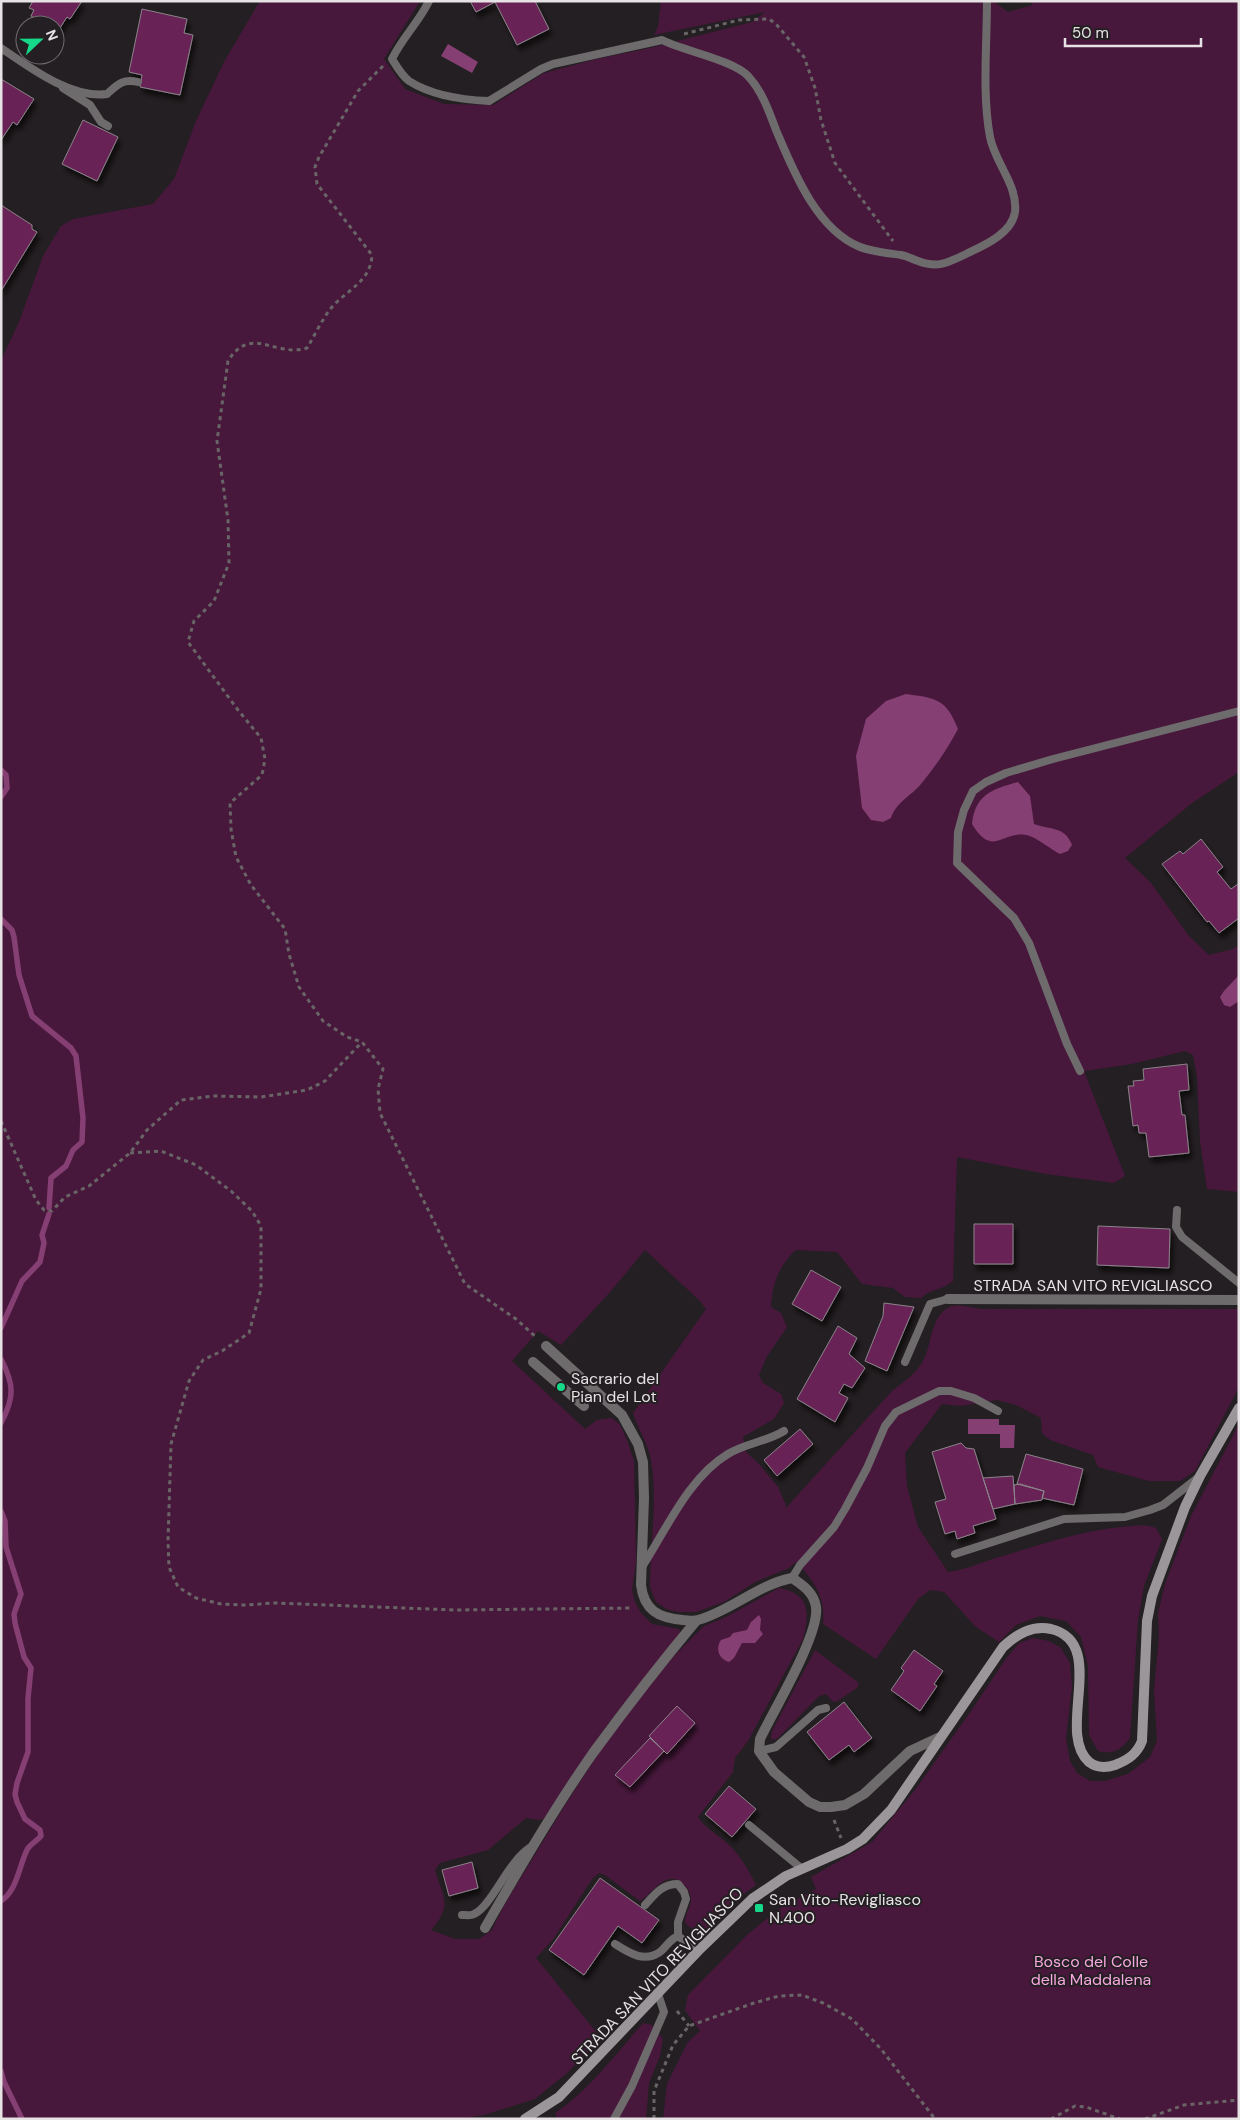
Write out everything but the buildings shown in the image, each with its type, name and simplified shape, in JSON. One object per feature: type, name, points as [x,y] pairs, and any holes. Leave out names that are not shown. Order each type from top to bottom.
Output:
[{"type":"street","name":"STRADA SAN VITO REVIGLIASCO","points":[[948,1298],[1239,1300]]},
{"type":"street","points":[[546,1346],[622,1415],[638,1444],[643,1462],[642,1596],[648,1607],[660,1616],[696,1621]]},
{"type":"street","points":[[533,1362],[584,1406]]},
{"type":"street","name":"STRADA SAN VITO REVIGLIASCO","points":[[525,2119],[559,2097],[698,1951],[752,1899],[801,1868],[847,1849],[863,1839],[891,1810],[1003,1646],[1013,1638],[1025,1631],[1048,1628],[1060,1631],[1069,1638],[1076,1648],[1079,1661],[1078,1740],[1086,1759],[1093,1765],[1101,1767],[1110,1766],[1123,1762],[1138,1750],[1142,1741],[1147,1621],[1152,1596],[1185,1507],[1200,1476],[1239,1408]]},
{"type":"street","points":[[485,1928],[533,1846],[593,1754],[662,1662],[696,1621],[729,1607],[775,1582],[792,1578],[803,1585],[810,1593],[816,1606],[816,1621],[809,1642],[760,1739],[759,1751],[774,1772],[809,1802],[820,1806],[845,1806],[864,1794],[910,1750],[940,1737]]},
{"type":"lane","points":[[429,1],[420,18],[392,59],[408,80],[429,90],[488,101],[541,69],[553,64],[662,40],[734,67],[746,74],[760,92],[793,168],[804,190],[822,217],[848,240],[860,247],[905,256],[932,266],[945,264],[994,239],[1013,221],[1015,211],[1010,183],[991,139],[988,114],[986,83],[987,1]]},
{"type":"lane","points":[[1,48],[90,105],[100,122],[108,126]]},
{"type":"lane","points":[[58,84],[100,95],[107,94],[119,83],[126,81],[138,82]]},
{"type":"lane","points":[[1080,1070],[1067,1044],[1029,943],[1014,918],[957,863],[958,832],[964,810],[973,791],[1006,773],[1239,711]]},
{"type":"lane","points":[[1177,1210],[1176,1227],[1182,1237],[1239,1283]]},
{"type":"lane","points":[[905,1362],[930,1304],[948,1298]]},
{"type":"lane","points":[[792,1578],[800,1565],[834,1527],[861,1480],[885,1426],[896,1412],[911,1403],[939,1391],[951,1391],[974,1398],[998,1411]]},
{"type":"lane","points":[[642,1567],[687,1494],[708,1469],[726,1455],[742,1446],[770,1439],[784,1431]]},
{"type":"lane","points":[[955,1554],[1064,1519],[1125,1517],[1150,1510],[1163,1504],[1200,1476]]},
{"type":"lane","points":[[759,1751],[776,1748],[818,1710],[826,1708]]},
{"type":"lane","points":[[749,1825],[801,1868]]},
{"type":"lane","points":[[462,1915],[473,1915],[483,1906],[521,1853],[533,1846]]},
{"type":"lane","points":[[645,1905],[668,1884],[678,1884],[684,1892],[686,1899],[678,1922],[678,1936]]},
{"type":"lane","points":[[678,1936],[698,1951]]},
{"type":"lane","points":[[615,1944],[639,1957],[649,1958],[661,1951],[670,1940],[678,1936]]},
{"type":"lane","points":[[614,2119],[632,2086],[664,2012],[658,1994]]},
{"type":"path","points":[[662,40],[739,20],[769,19],[776,24],[804,57],[816,88],[822,120],[835,163],[885,232],[905,256]]},
{"type":"path","points":[[392,59],[386,62],[358,91],[319,156],[315,167],[317,184],[372,256],[368,271],[362,282],[331,308],[307,348],[300,351],[281,350],[254,343],[243,344],[235,350],[228,361],[216,441],[228,520],[229,564],[214,601],[194,621],[188,642],[261,738],[265,759],[262,775],[230,804],[231,829],[236,857],[251,884],[285,929],[289,954],[299,987],[323,1021],[348,1037],[362,1042],[383,1069],[378,1090],[380,1114],[464,1284],[516,1319],[546,1346]]},
{"type":"path","points":[[1,1121],[36,1200],[44,1210],[52,1211],[65,1197],[89,1186],[130,1153],[147,1130],[181,1100],[214,1096],[261,1097],[307,1090],[324,1081],[362,1042]]},
{"type":"path","points":[[130,1153],[161,1151],[196,1165],[231,1191],[252,1211],[261,1226],[261,1289],[249,1333],[222,1351],[203,1360],[189,1381],[171,1444],[169,1567],[178,1587],[196,1598],[220,1604],[275,1603],[455,1610],[544,1608],[600,1610],[648,1607]]},
{"type":"path","points":[[831,1807],[836,1828],[847,1849]]},
{"type":"path","points":[[654,2119],[654,2091],[674,2045],[689,2026],[779,1996],[802,1995],[823,2003],[852,2019],[881,2049],[935,2119]]},
{"type":"path","points":[[1145,2119],[1184,2105],[1239,2100]]},
{"type":"path","points":[[1051,2119],[1075,2106],[1086,2107],[1120,2119]]},
{"type":"green space","points":[[260,1],[420,1],[384,59],[405,89],[444,104],[493,105],[544,73],[752,22],[765,12],[654,35],[658,27],[661,1],[993,1],[1008,12],[1032,5],[1033,1],[1239,1],[1239,772],[1192,803],[1125,858],[1151,883],[1189,936],[1209,955],[1233,949],[1239,945],[1239,1192],[1207,1189],[1200,1141],[1197,1076],[1193,1055],[1185,1051],[1132,1064],[1084,1071],[1125,1176],[1114,1183],[1046,1174],[957,1157],[953,1281],[921,1298],[905,1297],[893,1288],[862,1284],[837,1252],[796,1250],[781,1269],[775,1283],[771,1307],[781,1313],[787,1327],[766,1358],[759,1375],[763,1383],[781,1394],[784,1403],[774,1419],[743,1437],[746,1452],[760,1465],[778,1487],[786,1505],[785,1509],[892,1391],[918,1369],[927,1352],[936,1322],[945,1310],[952,1306],[982,1309],[1239,1309],[1239,1387],[1195,1471],[1180,1481],[1149,1481],[1098,1467],[1093,1455],[1050,1440],[1042,1433],[1041,1418],[1016,1405],[997,1400],[960,1406],[942,1404],[905,1453],[907,1486],[918,1527],[948,1572],[1090,1532],[1139,1525],[1156,1528],[1162,1539],[1144,1586],[1138,1620],[1130,1738],[1123,1746],[1112,1752],[1098,1751],[1089,1735],[1088,1666],[1081,1637],[1066,1621],[1040,1616],[1016,1625],[999,1642],[976,1627],[944,1592],[930,1590],[918,1599],[876,1659],[823,1624],[821,1598],[813,1583],[796,1562],[789,1568],[755,1582],[724,1602],[696,1612],[678,1612],[666,1609],[656,1602],[650,1587],[654,1507],[653,1476],[650,1454],[633,1413],[706,1309],[700,1301],[645,1250],[611,1291],[561,1345],[538,1331],[512,1361],[585,1429],[597,1420],[612,1418],[620,1425],[634,1461],[636,1561],[632,1590],[635,1602],[641,1613],[652,1624],[679,1629],[680,1633],[604,1729],[545,1818],[539,1820],[526,1818],[488,1850],[440,1863],[435,1870],[443,1895],[444,1907],[442,1914],[431,1930],[455,1939],[479,1939],[492,1930],[505,1904],[607,1740],[672,1658],[704,1626],[724,1618],[779,1588],[797,1595],[805,1606],[807,1620],[803,1639],[748,1741],[735,1758],[733,1772],[698,1817],[736,1852],[756,1885],[738,1898],[701,1936],[685,1923],[690,1906],[690,1895],[686,1886],[676,1879],[665,1880],[640,1901],[605,1875],[599,1873],[592,1879],[554,1938],[536,1958],[602,2039],[567,2073],[535,2099],[484,2115],[459,2119],[1,2119],[1,360],[19,322],[43,256],[61,226],[73,219],[153,204],[174,179],[196,121],[225,60]]},
{"type":"green space","name":"Bosco del Colle della Maddalena","points":[[1239,1424],[1239,2119],[663,2119],[667,2084],[688,2042],[700,2031],[685,2010],[688,1995],[748,1934],[779,1909],[816,1889],[811,1877],[872,1842],[915,1790],[1007,1657],[1019,1643],[1033,1638],[1049,1641],[1061,1648],[1070,1663],[1072,1687],[1066,1738],[1070,1761],[1077,1773],[1090,1781],[1105,1781],[1128,1774],[1150,1757],[1157,1741],[1154,1690],[1159,1637],[1158,1613],[1165,1584],[1191,1516]]},
{"type":"green space","points":[[815,1650],[859,1683],[857,1688],[836,1702],[832,1701],[826,1694],[819,1696],[778,1738],[773,1740],[771,1738],[772,1731]]},
{"type":"green space","points":[[643,2023],[652,2025],[663,2039],[660,2056],[649,2083],[646,2119],[558,2119],[555,2113],[590,2083]]},
{"type":"shaded area","points":[[448,44],[478,62],[472,73],[441,56]]},
{"type":"shaded area","points":[[906,694],[932,699],[944,705],[954,719],[958,729],[931,771],[917,788],[896,808],[891,818],[883,822],[871,820],[862,808],[856,756],[866,719],[886,701]]},
{"type":"shaded area","points":[[1018,782],[1030,796],[1034,824],[1056,830],[1065,835],[1072,845],[1068,851],[1060,854],[1026,835],[1010,836],[998,841],[992,841],[986,840],[979,834],[972,824],[977,806],[981,800],[1000,787]]},
{"type":"shaded area","points":[[1239,975],[1239,1001],[1230,1007],[1224,1005],[1220,997]]},
{"type":"shaded area","points":[[968,1419],[999,1419],[999,1425],[1015,1425],[1014,1448],[1000,1448],[1000,1434],[968,1434]]},
{"type":"shaded area","points":[[759,1615],[761,1619],[760,1630],[763,1634],[755,1643],[742,1643],[734,1658],[729,1662],[723,1659],[718,1650],[721,1640],[730,1637],[733,1633],[747,1630],[751,1622]]},
{"type":"waterway","points":[[1,770],[6,775],[7,788],[1,797]]},
{"type":"waterway","points":[[1,919],[12,930],[19,975],[32,1016],[71,1048],[76,1056],[83,1118],[82,1142],[73,1150],[66,1166],[51,1178],[49,1208]]},
{"type":"waterway","points":[[1,1328],[22,1281],[40,1262],[44,1243],[42,1235],[49,1214]]},
{"type":"waterway","points":[[1,1359],[8,1376],[11,1391],[9,1406],[1,1423]]},
{"type":"waterway","points":[[1,1511],[5,1521],[6,1547],[21,1594],[14,1614],[15,1623],[24,1657],[31,1668],[28,1698],[28,1752],[15,1794],[25,1819],[40,1830],[41,1836],[28,1848],[11,1891],[1,1901]]},
{"type":"waterway","points":[[1,2071],[4,2082],[22,2119]]},
{"type":"place","name":"Sacrario del Pian del Lot","points":[[561,1387]]},
{"type":"place","name":"San Vito-Revigliasco N.400","points":[[759,1908]]}]
